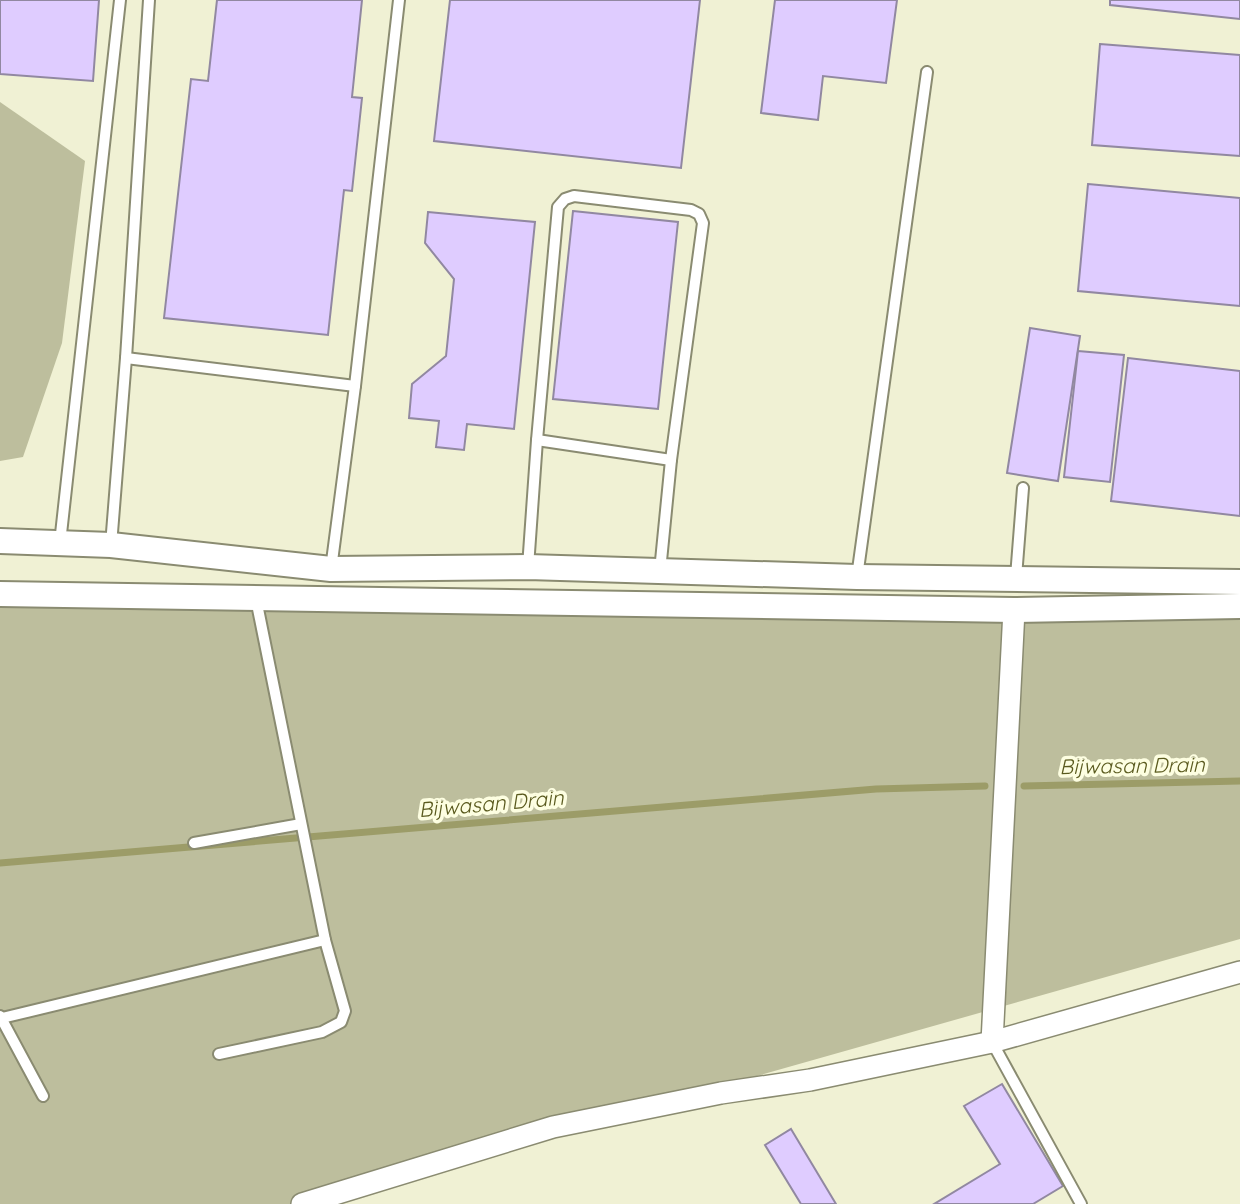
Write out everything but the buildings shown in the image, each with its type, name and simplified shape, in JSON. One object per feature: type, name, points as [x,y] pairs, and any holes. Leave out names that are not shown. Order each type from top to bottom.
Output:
[{"type":"street","points":[[0,541],[111,545],[331,569],[528,567],[856,577],[1240,582]]},
{"type":"street","points":[[0,594],[1014,610],[1240,606]]},
{"type":"street","points":[[992,1042],[1014,610]]},
{"type":"street","points":[[302,1204],[553,1127],[721,1093],[810,1080],[992,1042],[1240,972]]},
{"type":"lane","points":[[60,543],[120,0]]},
{"type":"lane","points":[[111,545],[149,0]]},
{"type":"lane","points":[[331,569],[355,386],[399,0]]},
{"type":"lane","points":[[856,577],[927,72]]},
{"type":"lane","points":[[528,567],[558,207],[565,199],[574,196],[691,210],[699,214],[703,223],[671,460],[660,570]]},
{"type":"lane","points":[[126,358],[355,386]]},
{"type":"lane","points":[[537,440],[671,460]]},
{"type":"lane","points":[[1016,577],[1023,488]]},
{"type":"lane","points":[[219,1054],[322,1032],[341,1023],[345,1011],[325,940],[256,598]]},
{"type":"lane","points":[[194,843],[301,825]]},
{"type":"lane","points":[[43,1096],[1,1017],[325,940]]},
{"type":"lane","points":[[992,1042],[1081,1204]]},
{"type":"green space","points":[[0,102],[85,161],[62,343],[23,457],[0,461]]},
{"type":"green space","points":[[0,581],[286,591],[1240,610],[1240,939],[306,1204],[0,1204]]},
{"type":"waterway","name":"Bijwasan Drain","points":[[1024,786],[1240,781]]},
{"type":"waterway","name":"Bijwasan Drain","points":[[0,863],[876,789],[985,786]]}]
